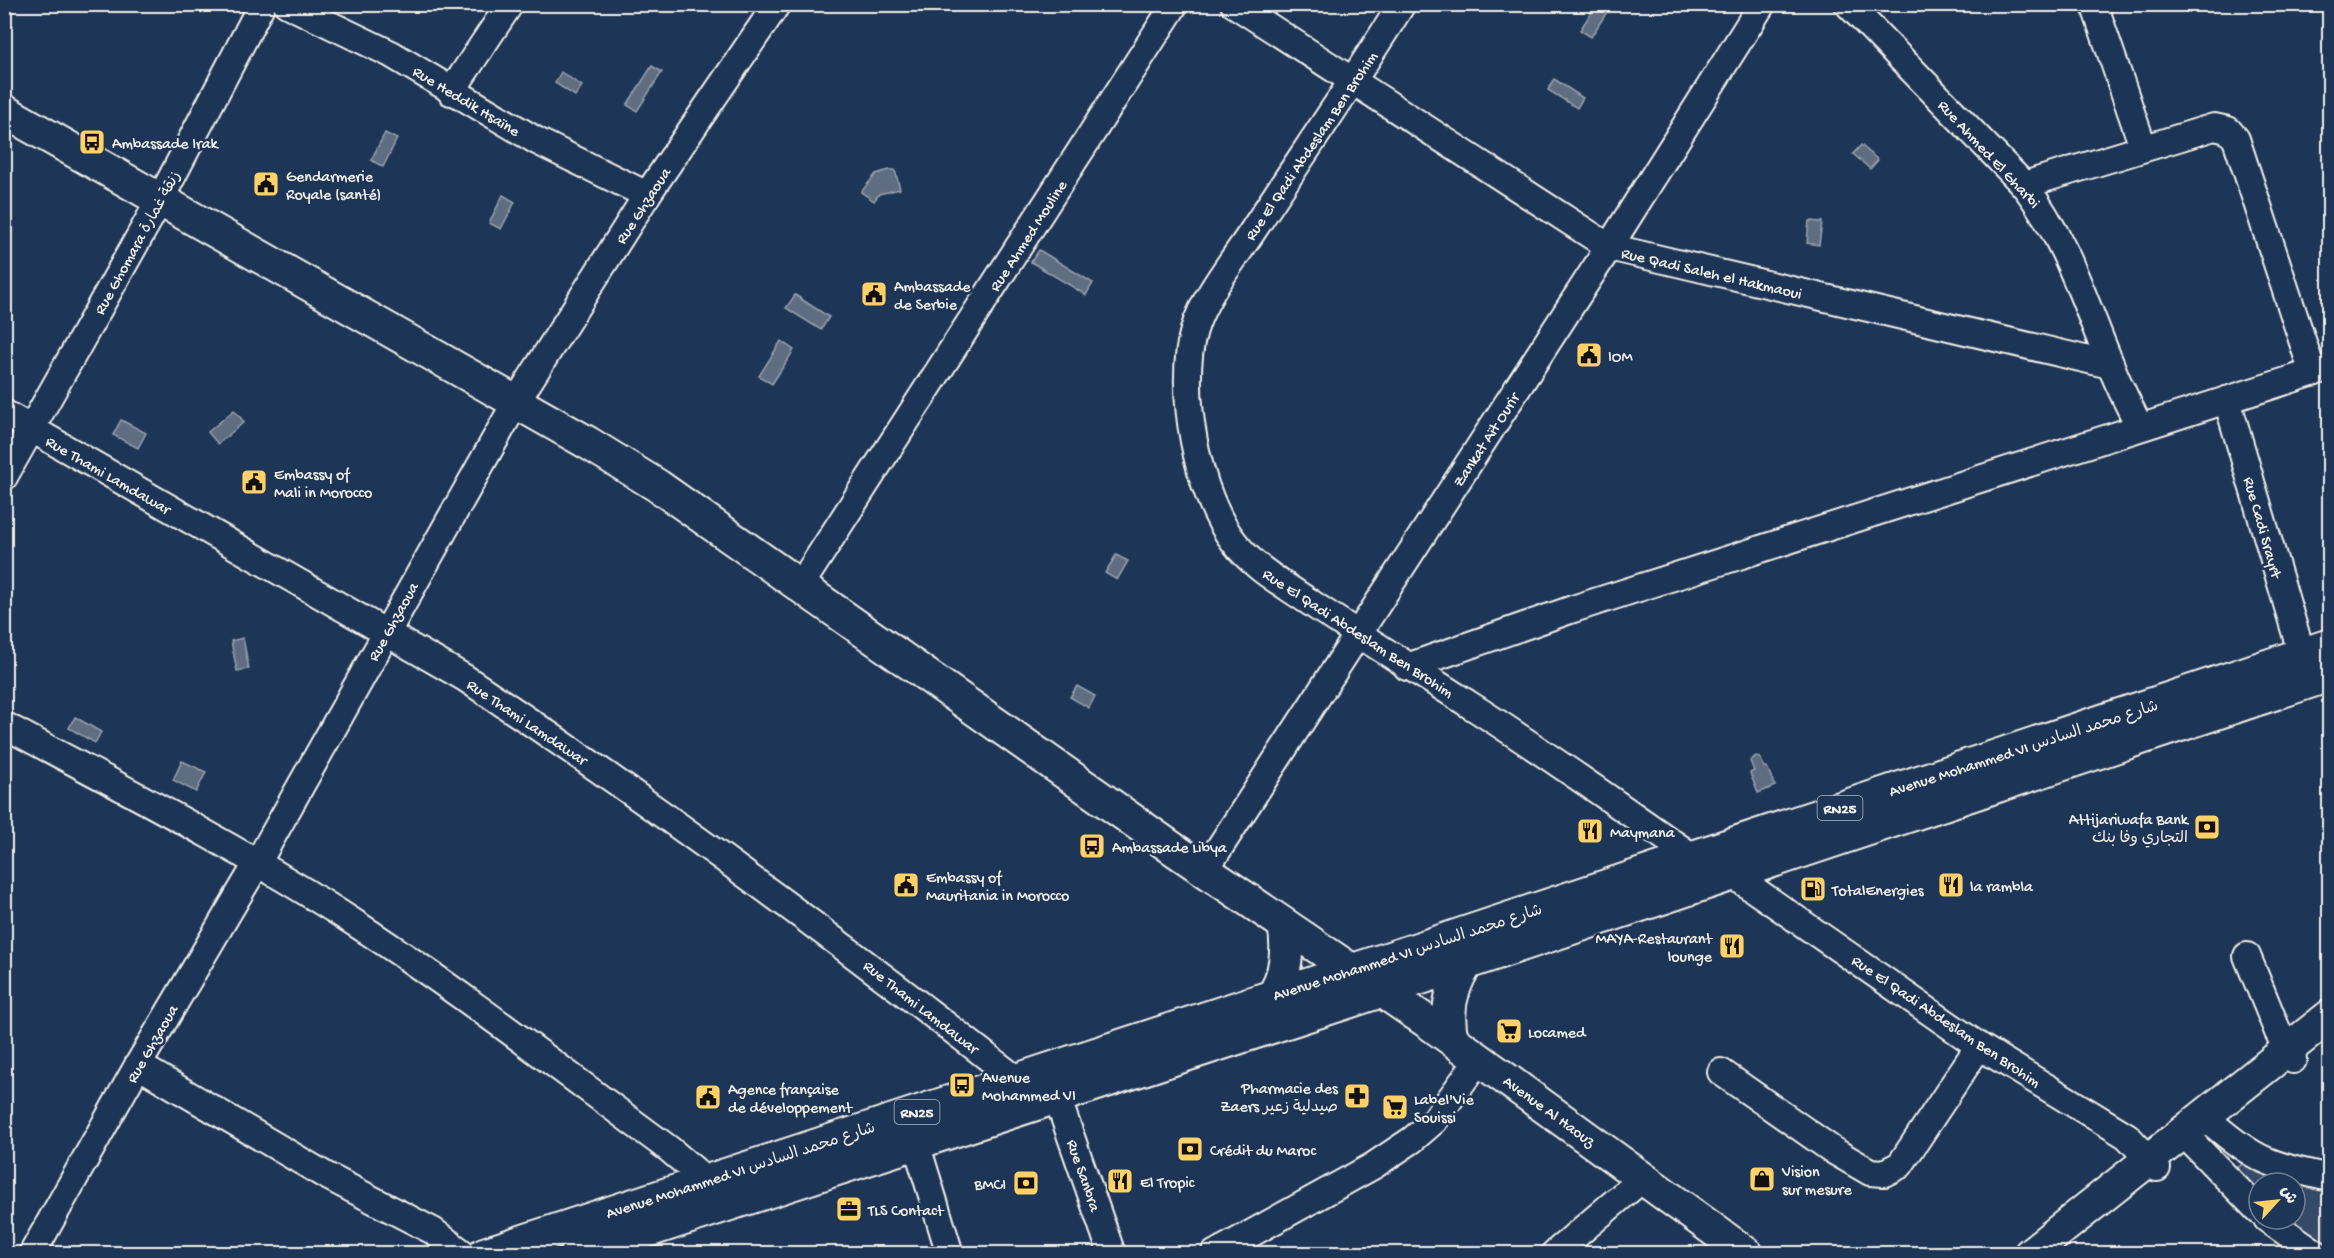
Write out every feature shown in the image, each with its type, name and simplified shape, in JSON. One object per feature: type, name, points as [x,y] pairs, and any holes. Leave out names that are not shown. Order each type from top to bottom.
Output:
[{"type":"main road","name":"Avenue Al Haouz","points":[[4,111],[638,473],[1284,925],[1452,1039],[1747,1254]]},
{"type":"main road","name":"Avenue Mohammed VI شارع محمد السادس","points":[[484,1254],[701,1181],[1274,996],[2316,650]]},
{"type":"main road","name":"Avenue Mohammed VI شارع محمد السادس","points":[[577,1254],[1467,963],[2330,675]]},
{"type":"main road","points":[[1274,996],[1283,976],[1287,958],[1284,925]]},
{"type":"main road","points":[[1452,1039],[1449,1005],[1455,984],[1467,963]]},
{"type":"main road","points":[[2030,1254],[2196,1132],[2290,1055],[2330,1016]]},
{"type":"main road","points":[[2290,1055],[2330,1031]]},
{"type":"main road","points":[[2048,1254],[2153,1164]]},
{"type":"street","name":"Rue Ghomara زنقة غمارة","points":[[4,477],[160,200],[262,4]]},
{"type":"street","name":"Rue Heddik Hsaïne","points":[[287,4],[391,54],[451,92],[537,141],[647,195]]},
{"type":"street","points":[[451,92],[510,4]]},
{"type":"street","name":"Rue Ghzaoua","points":[[32,1254],[138,1065],[258,862],[384,633],[516,402],[647,195],[777,4]]},
{"type":"street","name":"Rue Ahmed Mouline","points":[[800,586],[1175,4]]},
{"type":"street","name":"Rue Qadi Saleh el Hakmaoui","points":[[1234,4],[1609,247],[2110,365]]},
{"type":"street","name":"Rue El Qadi Abdeslam Ben Brohim","points":[[1402,4],[1206,305],[1194,330],[1189,366],[1189,405],[1199,458],[1209,494],[1232,541],[1272,577],[1407,667],[1470,704],[1693,857]]},
{"type":"street","name":"Zankat Aït Ourir","points":[[1205,870],[1609,247],[1762,4]]},
{"type":"street","name":"Rue Ahmed El Gharbi","points":[[1848,4],[2024,185],[2045,212],[2066,251],[2110,365],[2139,426]]},
{"type":"street","points":[[2094,4],[2143,147]]},
{"type":"street","points":[[1407,667],[1573,609],[2139,426],[2321,370],[2236,139],[2228,130],[2214,127],[2024,185]]},
{"type":"street","name":"Rue Cadi Srayrt","points":[[2227,400],[2316,650]]},
{"type":"street","name":"Rue Thami Lamdawar","points":[[4,413],[465,678],[532,722],[873,968],[1017,1080]]},
{"type":"street","points":[[4,725],[258,862],[364,929],[509,1030],[669,1149],[694,1170],[701,1181]]},
{"type":"street","name":"Rue El Qadi Abdeslam Ben Brohim","points":[[1733,875],[1979,1046],[2127,1136],[2153,1164]]},
{"type":"street","points":[[2247,956],[2290,1055]]},
{"type":"street","points":[[1721,1072],[1834,1151],[1870,1172],[1884,1173],[1900,1166],[1979,1046]]},
{"type":"street","points":[[1214,1254],[1373,1167],[1412,1140],[1434,1121],[1479,1059]]},
{"type":"street","points":[[138,1065],[325,1174],[433,1232],[464,1254]]},
{"type":"street","name":"Rue Sanbra","points":[[1057,1097],[1112,1254]]},
{"type":"street","points":[[2196,1132],[2276,1166],[2330,1178]]},
{"type":"street","points":[[2196,1132],[2247,1196]]},
{"type":"street","points":[[916,1143],[950,1254]]},
{"type":"street","points":[[1554,1254],[1643,1178]]},
{"type":"street","points":[[2284,1231],[2317,1254]]},
{"type":"shaded area","points":[[1596,5],[1607,12],[1591,37],[1580,30]]},
{"type":"shaded area","points":[[652,66],[662,72],[637,111],[627,105]]},
{"type":"shaded area","points":[[561,72],[582,86],[575,96],[555,83]]},
{"type":"shaded area","points":[[1554,79],[1583,98],[1577,108],[1548,90]]},
{"type":"shaded area","points":[[385,133],[397,139],[383,167],[371,160]]},
{"type":"shaded area","points":[[1861,145],[1878,160],[1870,169],[1853,154]]},
{"type":"shaded area","points":[[895,170],[900,189],[879,194],[874,201],[861,192],[876,174]]},
{"type":"shaded area","points":[[503,195],[515,202],[501,229],[489,223]]},
{"type":"shaded area","points":[[1809,221],[1822,222],[1819,245],[1807,243]]},
{"type":"shaded area","points":[[1039,250],[1093,283],[1086,295],[1031,262]]},
{"type":"shaded area","points":[[795,295],[829,317],[821,330],[786,308]]},
{"type":"shaded area","points":[[781,341],[794,350],[772,384],[759,376]]},
{"type":"shaded area","points":[[234,410],[244,422],[218,444],[208,432]]},
{"type":"shaded area","points":[[121,420],[146,433],[138,448],[113,435]]},
{"type":"shaded area","points":[[1116,555],[1128,561],[1117,580],[1105,573]]},
{"type":"shaded area","points":[[243,638],[249,669],[237,671],[231,641]]},
{"type":"shaded area","points":[[1077,686],[1095,696],[1089,708],[1070,697]]},
{"type":"shaded area","points":[[75,717],[101,732],[95,743],[69,728]]},
{"type":"shaded area","points":[[1756,756],[1761,759],[1764,767],[1767,767],[1775,786],[1758,793],[1750,773],[1754,771],[1750,761]]},
{"type":"shaded area","points":[[182,761],[206,772],[196,792],[173,780]]},
{"type":"shaded area","points":[[2247,1159],[2270,1171],[2247,1171],[2247,1181],[2236,1170]]},
{"type":"shaded area","points":[[2307,1186],[2329,1193],[2329,1246],[2306,1231]]},
{"type":"place","name":"Ambassade Irak","points":[[92,142]]},
{"type":"place","name":"Gendarmerie Royale (santé)","points":[[266,184]]},
{"type":"place","name":"Ambassade de Serbie","points":[[874,294]]},
{"type":"place","name":"IOM","points":[[1589,355]]},
{"type":"place","name":"Embassy of Mali in Morocco","points":[[254,482]]},
{"type":"place","name":"Attijariwafa Bank التجاري وفا بنك","points":[[2207,827]]},
{"type":"place","name":"Maymana","points":[[1590,831]]},
{"type":"place","name":"Ambassade Libya","points":[[1092,846]]},
{"type":"place","name":"Embassy of Mauritania in Morocco","points":[[906,885]]},
{"type":"place","name":"la rambla","points":[[1951,885]]},
{"type":"place","name":"TotalEnergies","points":[[1813,889]]},
{"type":"place","name":"MAYA-Restaurant lounge","points":[[1732,946]]},
{"type":"place","name":"Locamed","points":[[1509,1031]]},
{"type":"place","name":"Avenue Mohammed VI","points":[[962,1085]]},
{"type":"place","name":"Pharmacie des Zaers صيدلية زعير","points":[[1357,1096]]},
{"type":"place","name":"Agence française de développement","points":[[708,1097]]},
{"type":"place","name":"Label'Vie Souissi","points":[[1395,1107]]},
{"type":"place","name":"Crédit du Maroc","points":[[1190,1149]]},
{"type":"place","name":"Vision sur mesure","points":[[1762,1179]]},
{"type":"place","name":"El Tropic","points":[[1120,1181]]},
{"type":"place","name":"BMCI","points":[[1026,1183]]},
{"type":"place","name":"TLS Contact","points":[[849,1209]]}]
